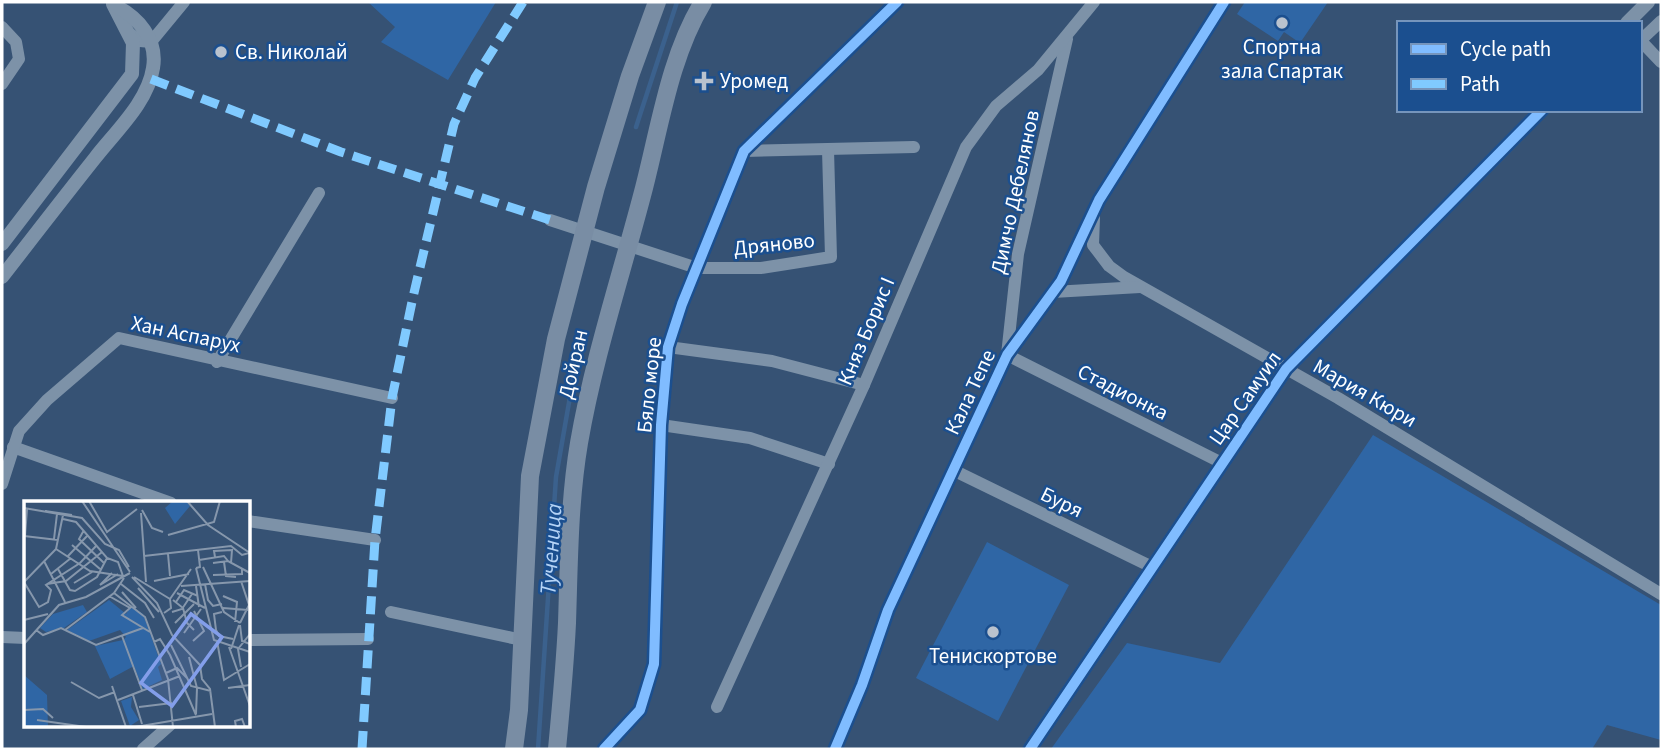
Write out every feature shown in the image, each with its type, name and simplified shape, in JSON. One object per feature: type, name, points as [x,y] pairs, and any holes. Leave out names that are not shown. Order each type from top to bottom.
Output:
[{"type":"main road","name":"Дойран","points":[[514,749],[530,476],[556,339],[630,76],[657,2]]},
{"type":"main road","name":"Дойран","points":[[557,749],[565,657],[570,534],[579,446],[599,344],[629,246],[670,86],[686,34],[703,2]]},
{"type":"street","points":[[127,32],[140,41],[151,41],[184,2]]},
{"type":"street","name":"Бяло море","points":[[604,749],[640,710],[654,664],[662,425],[668,347],[698,268],[744,151],[897,2]]},
{"type":"street","name":"Княз Борис I","points":[[718,707],[864,385],[966,147],[996,106],[1038,70],[1094,2]]},
{"type":"street","name":"Кала Тепе","points":[[835,749],[862,685],[888,610],[1007,355],[1054,292],[1099,200],[1224,2]]},
{"type":"street","points":[[1629,21],[1648,2]]},
{"type":"street","points":[[2,277],[143,95],[154,66],[151,41],[134,17],[113,3]]},
{"type":"street","points":[[2,244],[132,74],[135,54],[113,3]]},
{"type":"street","points":[[1642,39],[1661,21]]},
{"type":"street","points":[[2,27],[16,42],[19,59],[2,84]]},
{"type":"street","name":"Димчо Дебелянов","points":[[1007,355],[1018,254],[1067,38]]},
{"type":"street","points":[[1642,41],[1661,62]]},
{"type":"street","name":"Цар Самуил","points":[[1030,749],[1286,369],[1540,112]]},
{"type":"street","points":[[744,151],[914,147]]},
{"type":"street","name":"Дряново","points":[[698,268],[761,268],[831,257],[828,150]]},
{"type":"street","points":[[217,362],[319,193]]},
{"type":"street","name":"Мария Кюри","points":[[1099,200],[1092,225],[1093,245],[1109,265],[1141,288],[1286,369],[1661,594]]},
{"type":"street","points":[[551,220],[698,268]]},
{"type":"street","points":[[1054,292],[1141,288]]},
{"type":"street","name":"Хан Аспарух","points":[[2,484],[19,431],[47,400],[119,338],[217,362],[299,375],[393,398]]},
{"type":"street","points":[[668,347],[772,361],[864,385]]},
{"type":"street","name":"Стадионка","points":[[1007,355],[1222,463]]},
{"type":"street","points":[[662,425],[750,438],[829,464]]},
{"type":"street","points":[[13,447],[168,501]]},
{"type":"street","name":"Буря","points":[[955,471],[1152,567]]},
{"type":"street","points":[[250,521],[376,540]]},
{"type":"street","points":[[391,612],[522,640]]},
{"type":"street","points":[[2,638],[24,638]]},
{"type":"street","points":[[250,640],[368,639]]},
{"type":"street","points":[[143,749],[169,726]]},
{"type":"shaded area","points":[[368,2],[496,2],[448,80],[381,42],[395,27]]},
{"type":"shaded area","name":"Спортна зала Спартак","points":[[1245,2],[1328,2],[1300,43],[1284,32],[1278,41],[1237,14]]},
{"type":"shaded area","points":[[1373,435],[1661,605],[1661,740],[1607,725],[1592,749],[1051,749],[1127,643],[1220,663]]},
{"type":"shaded area","name":"Тенискортове","points":[[987,542],[1069,585],[998,721],[916,678]]},
{"type":"waterway","name":"Тученица","points":[[636,127],[677,2]]},
{"type":"waterway","name":"Тученица","points":[[538,749],[556,477],[578,351]]},
{"type":"marked path","points":[[362,749],[375,540],[392,398],[413,297],[454,124],[475,78],[523,2]]},
{"type":"marked path","points":[[151,79],[341,152],[550,220]]},
{"type":"cycle path","points":[[604,749],[640,710],[654,664],[661,425],[668,347],[682,304],[744,151],[897,2]]},
{"type":"cycle path","points":[[835,749],[862,685],[888,610],[1007,355],[1061,281],[1099,200],[1224,2]]},
{"type":"cycle path","points":[[1030,749],[1286,369],[1540,112]]},
{"type":"place","name":"Спортна зала Спартак","points":[[1282,23]]},
{"type":"place","name":"Св. Николай","points":[[221,52]]},
{"type":"place","name":"Уромед","points":[[704,81]]},
{"type":"place","name":"Тенискортове","points":[[993,632]]}]
